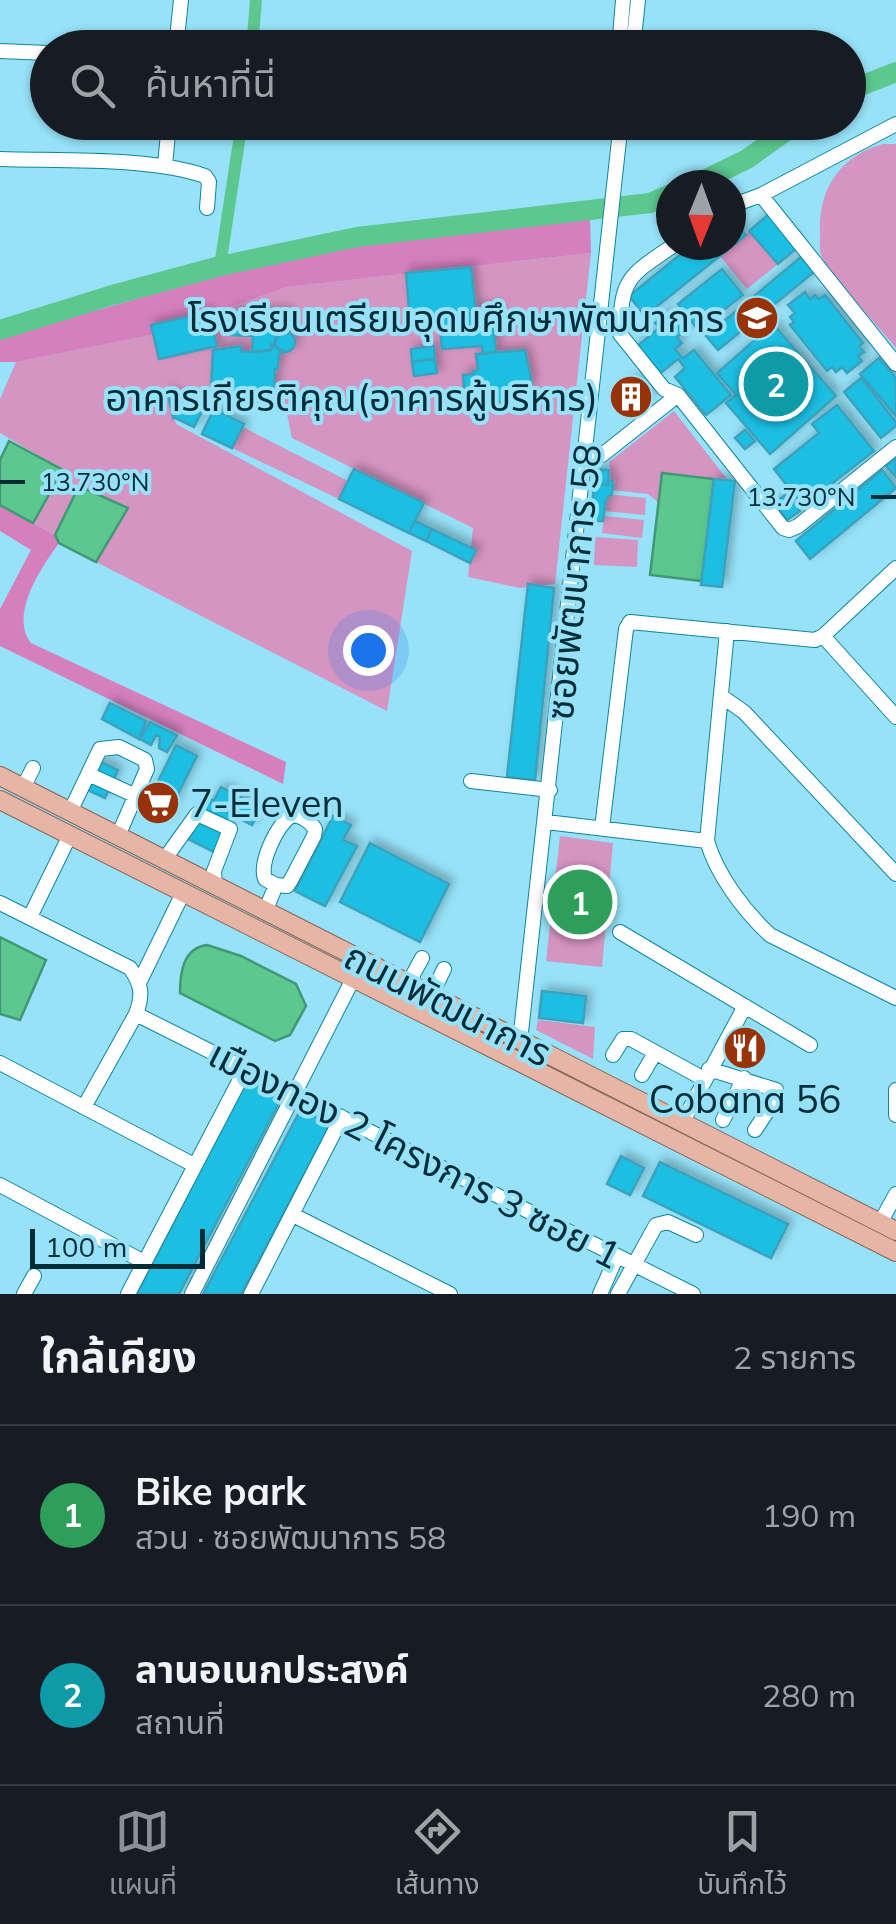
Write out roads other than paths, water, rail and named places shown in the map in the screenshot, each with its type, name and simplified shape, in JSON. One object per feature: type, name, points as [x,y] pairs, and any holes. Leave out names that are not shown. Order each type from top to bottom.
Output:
[{"type":"main road","name":"ถนนพัฒนาการ","points":[[0,776],[888,1227]]},
{"type":"main road","points":[[6,803],[23,788]]},
{"type":"main road","name":"ถนนพัฒนาการ","points":[[6,803],[896,1252]]},
{"type":"main road","points":[[354,979],[356,957]]},
{"type":"main road","points":[[510,1058],[520,1041]]},
{"type":"street","points":[[178,30],[181,0]]},
{"type":"street","points":[[620,30],[623,0]]},
{"type":"street","points":[[635,30],[638,0]]},
{"type":"street","points":[[0,51],[30,52]]},
{"type":"street","points":[[866,140],[896,124]]},
{"type":"street","points":[[165,166],[167,140]]},
{"type":"street","name":"ซอยพัฒนาการ 58","points":[[520,1041],[619,140]]},
{"type":"street","points":[[746,200],[866,140]]},
{"type":"street","points":[[0,159],[165,166],[205,176],[209,182],[207,208]]},
{"type":"street","points":[[761,195],[896,364]]},
{"type":"street","points":[[656,257],[639,269],[623,289],[620,334],[664,389],[678,395],[789,530],[896,447]]},
{"type":"street","points":[[600,332],[620,334]]},
{"type":"street","points":[[587,454],[602,455],[678,395]]},
{"type":"street","points":[[602,828],[628,625],[635,622],[804,641],[823,636],[896,568]]},
{"type":"street","points":[[728,631],[707,841],[712,860],[754,921],[770,935],[896,998]]},
{"type":"street","points":[[823,636],[896,717]]},
{"type":"street","points":[[721,696],[744,712],[896,874]]},
{"type":"street","points":[[70,812],[100,749],[118,747],[146,760],[147,769],[118,836]]},
{"type":"street","points":[[23,788],[33,768]]},
{"type":"street","points":[[88,774],[136,796]]},
{"type":"street","points":[[471,781],[550,790]]},
{"type":"street","points":[[164,860],[197,814],[230,830],[214,871],[215,886]]},
{"type":"street","points":[[292,814],[311,823],[314,836],[291,880],[286,886],[276,885],[265,879],[262,866],[285,820],[292,814]]},
{"type":"street","points":[[546,822],[707,841]]},
{"type":"street","points":[[30,918],[70,836]]},
{"type":"street","points":[[265,912],[276,885]]},
{"type":"street","points":[[140,981],[183,893]]},
{"type":"street","points":[[0,903],[130,968],[140,981],[142,998],[136,1014],[84,1107]]},
{"type":"street","points":[[620,932],[810,1045]]},
{"type":"street","points":[[408,984],[422,958]]},
{"type":"street","points":[[430,996],[444,969]]},
{"type":"street","points":[[192,1294],[354,979]]},
{"type":"street","points":[[682,1123],[746,1006]]},
{"type":"street","name":"เมืองทอง 2 โครงการ 3 ซอย 1","points":[[136,1014],[694,1294]]},
{"type":"street","points":[[613,1055],[627,1038],[707,1074],[744,1078],[772,1088],[777,1094],[755,1130]]},
{"type":"street","points":[[642,1075],[656,1053]]},
{"type":"street","points":[[0,1063],[194,1165]]},
{"type":"street","points":[[128,1294],[246,1068]]},
{"type":"street","points":[[723,1120],[744,1078]]},
{"type":"street","points":[[896,1090],[896,1115]]},
{"type":"street","points":[[252,1294],[342,1117]]},
{"type":"street","points":[[0,1185],[144,1262]]},
{"type":"street","points":[[888,1227],[896,1194]]},
{"type":"street","points":[[294,1215],[450,1294]]},
{"type":"street","points":[[618,1294],[656,1225],[662,1222],[696,1235]]},
{"type":"street","points":[[600,1294],[617,1256]]},
{"type":"street","points":[[24,1294],[34,1276]]},
{"type":"waterway","points":[[254,30],[256,0]]},
{"type":"waterway","points":[[866,84],[896,72]]},
{"type":"waterway","points":[[220,266],[239,140]]},
{"type":"waterway","points":[[725,170],[774,140]]},
{"type":"waterway","points":[[0,330],[220,266],[357,237],[656,200]]},
{"type":"place","name":"โรงเรียนเตรียมอุดมศึกษาพัฒนาการ","points":[[757,318]]},
{"type":"place","name":"ลานอเนกประสงค์","points":[[776,384]]},
{"type":"place","name":"อาคารเกียรติคุณ(อาคารผู้บริหาร)","points":[[631,397]]},
{"type":"place","name":"7-Eleven","points":[[158,803]]},
{"type":"place","name":"Bike park","points":[[580,902]]},
{"type":"place","name":"Cobana 56","points":[[745,1048]]}]
